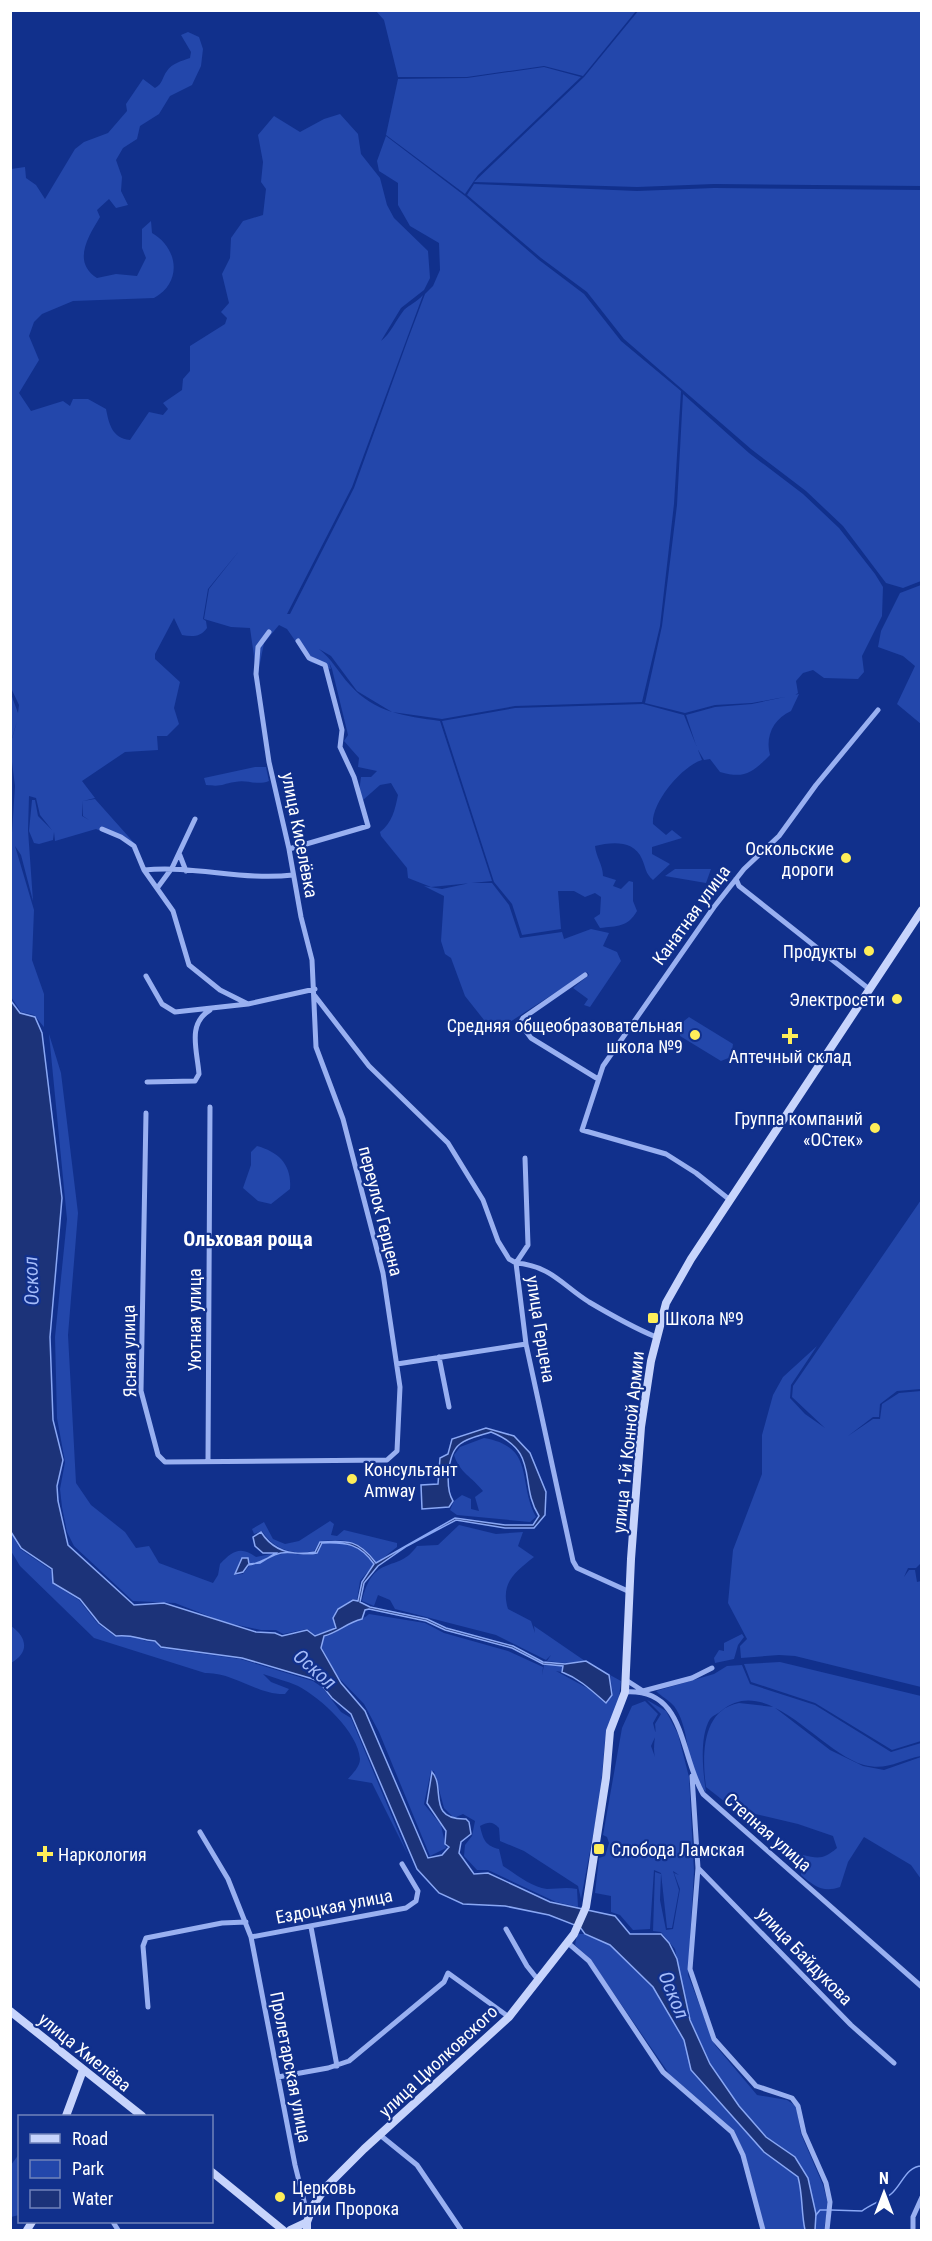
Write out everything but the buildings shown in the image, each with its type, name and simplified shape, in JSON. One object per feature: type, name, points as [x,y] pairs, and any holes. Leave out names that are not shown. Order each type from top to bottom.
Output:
[{"type":"main road","name":"улица 1-й Конной Армии","points":[[586,1907],[606,1778],[610,1731],[625,1692],[641,1427],[656,1337],[666,1303],[730,1200],[921,910]]},
{"type":"main road","name":"улица Циолковского","points":[[307,2223],[326,2187],[509,2017],[540,1981],[578,1928],[586,1907]]},
{"type":"main road","name":"улица Хмелёва","points":[[10,2011],[141,2115]]},
{"type":"main road","points":[[66,2115],[83,2070]]},
{"type":"main road","points":[[213,2173],[283,2230],[307,2223]]},
{"type":"street","name":"улица Киселёвка","points":[[269,632],[258,647],[256,674],[269,762],[290,849],[293,875],[312,960],[316,1047]]},
{"type":"street","points":[[290,849],[368,826],[354,777],[340,747],[342,730],[325,665],[309,658],[297,641]]},
{"type":"street","name":"Канатная улица","points":[[730,1200],[679,1160],[653,1149],[582,1130],[603,1066],[631,1024],[736,879],[779,836],[816,785],[878,710]]},
{"type":"street","points":[[158,887],[172,868],[195,819]]},
{"type":"street","points":[[102,829],[121,837],[134,846],[144,870],[173,911],[189,965],[220,990],[248,1004]]},
{"type":"street","points":[[179,853],[186,871]]},
{"type":"street","points":[[144,870],[172,868],[275,877],[293,875]]},
{"type":"street","points":[[736,879],[739,885],[869,989]]},
{"type":"street","points":[[585,975],[523,1018],[520,1023],[531,1038],[598,1079]]},
{"type":"street","points":[[146,976],[162,1004],[175,1012],[248,1004],[315,992]]},
{"type":"street","name":"улица Герцена","points":[[315,992],[369,1066],[448,1143],[483,1200],[498,1240],[509,1259],[516,1263],[526,1344],[573,1561],[577,1568],[630,1592]]},
{"type":"street","points":[[147,1082],[195,1081],[199,1074],[195,1026],[199,1016],[213,1008]]},
{"type":"street","name":"переулок Герцена","points":[[316,1047],[343,1119],[383,1273],[400,1387]]},
{"type":"street","name":"Уютная улица","points":[[208,1461],[210,1107]]},
{"type":"street","name":"Ясная улица","points":[[146,1113],[141,1391],[158,1455],[165,1462],[387,1460],[397,1450],[400,1387]]},
{"type":"street","points":[[525,1158],[528,1245],[516,1263],[554,1274],[586,1300],[630,1326],[656,1337]]},
{"type":"street","points":[[397,1364],[526,1344]]},
{"type":"street","points":[[439,1357],[449,1407]]},
{"type":"street","points":[[625,1692],[643,1691],[692,1678],[712,1668]]},
{"type":"street","name":"Степная улица","points":[[626,1680],[669,1706],[678,1724],[692,1776],[703,1794],[921,1987]]},
{"type":"street","points":[[692,1776],[698,1868],[690,1969],[714,2039],[756,2086],[792,2098],[798,2106],[804,2133],[826,2183],[829,2212],[826,2230]]},
{"type":"street","name":"Пролетарская улица","points":[[200,1832],[228,1879],[251,1937],[307,2223]]},
{"type":"street","name":"Ездоцкая улица","points":[[251,1937],[406,1908],[416,1901],[418,1891],[402,1864]]},
{"type":"street","name":"улица Байдукова","points":[[698,1868],[851,2025],[894,2063]]},
{"type":"street","points":[[148,2007],[143,1946],[146,1938],[222,1923],[246,1922]]},
{"type":"street","points":[[311,1927],[337,2066]]},
{"type":"street","points":[[506,1929],[527,1966],[540,1981]]},
{"type":"street","points":[[567,1942],[589,1961],[663,2072],[732,2132],[743,2155],[763,2230]]},
{"type":"street","points":[[278,2077],[337,2066],[349,2061],[444,1982],[448,1973],[509,2017]]},
{"type":"street","points":[[380,2135],[417,2165],[461,2230]]},
{"type":"street","points":[[913,2230],[913,2217],[921,2197]]},
{"type":"green space","points":[[639,10],[921,11],[921,186],[714,184],[637,187],[474,182],[584,77]]},
{"type":"green space","points":[[376,11],[636,11],[583,76],[544,66],[467,77],[398,77],[384,20]]},
{"type":"green space","points":[[188,32],[199,37],[203,49],[201,66],[192,85],[170,96],[159,114],[140,126],[137,139],[123,148],[116,160],[122,177],[121,191],[128,205],[116,208],[109,199],[97,210],[100,217],[87,241],[84,257],[89,272],[97,278],[116,274],[137,276],[146,258],[142,248],[142,229],[151,221],[152,233],[161,239],[172,256],[174,265],[170,283],[154,298],[73,301],[42,314],[34,322],[29,336],[39,360],[19,393],[31,411],[63,401],[70,406],[73,399],[88,399],[106,409],[110,425],[115,433],[130,440],[149,412],[163,415],[168,409],[163,403],[182,390],[183,379],[190,371],[190,346],[225,324],[227,318],[221,312],[229,303],[222,274],[230,258],[231,238],[243,221],[263,215],[266,189],[261,182],[263,162],[258,135],[274,116],[300,132],[324,119],[340,114],[358,134],[361,154],[380,178],[387,205],[394,218],[428,251],[430,278],[424,290],[401,308],[381,341],[404,310],[423,295],[352,487],[287,614],[290,614],[354,488],[425,294],[433,286],[440,270],[439,243],[410,226],[398,205],[398,183],[379,171],[377,161],[386,136],[465,196],[539,260],[584,294],[621,341],[681,391],[674,504],[660,626],[642,702],[515,706],[442,719],[393,712],[440,721],[492,881],[431,887],[408,878],[407,868],[380,832],[390,820],[398,795],[391,783],[380,785],[363,800],[359,792],[361,777],[371,777],[377,771],[358,767],[359,758],[344,741],[348,735],[332,669],[329,662],[331,669],[310,662],[287,629],[279,625],[264,643],[257,678],[250,628],[231,627],[204,619],[209,589],[239,551],[208,589],[203,619],[206,621],[205,631],[196,636],[182,635],[174,618],[155,654],[155,659],[180,682],[174,708],[179,724],[167,736],[157,736],[158,750],[125,752],[82,781],[95,798],[83,801],[95,799],[136,845],[96,829],[55,841],[54,832],[53,840],[34,843],[29,831],[32,800],[35,800],[38,816],[52,830],[40,815],[36,798],[29,796],[28,830],[33,901],[21,855],[15,846],[34,910],[32,960],[44,994],[44,1027],[34,1015],[21,1012],[11,997],[10,864],[15,786],[10,746],[17,721],[11,741],[11,694],[18,713],[19,705],[11,688],[11,169],[25,167],[26,178],[36,185],[45,199],[75,149],[84,142],[108,133],[127,111],[126,104],[143,79],[155,88],[172,66],[190,58],[191,52],[181,35]],"holes":[[[319,649],[331,656],[357,691],[328,657]],[[357,691],[391,712],[370,702]]]},
{"type":"green space","points":[[544,67],[581,77],[478,175],[465,194],[386,135],[398,79],[467,78]]},
{"type":"green space","points":[[474,184],[637,191],[714,188],[921,190],[921,581],[903,588],[886,583],[843,526],[806,491],[751,449],[624,339],[587,292],[541,258],[467,195]]},
{"type":"green space","points":[[683,394],[749,453],[803,494],[839,528],[883,587],[882,616],[862,656],[864,672],[858,679],[824,678],[813,670],[803,673],[796,681],[798,693],[795,695],[752,703],[715,705],[685,713],[645,703],[662,626],[677,505]]},
{"type":"green space","points":[[922,585],[921,724],[897,704],[915,666],[903,656],[878,647],[881,631],[900,593]]},
{"type":"green space","points":[[799,694],[791,711],[779,719],[772,729],[769,742],[770,755],[753,770],[736,775],[729,774],[720,772],[710,759],[704,760],[697,748],[686,715],[715,707],[752,704]]},
{"type":"green space","points":[[643,704],[684,715],[702,760],[677,777],[669,786],[654,815],[653,824],[666,835],[672,830],[682,838],[652,847],[652,854],[670,864],[653,880],[634,848],[615,843],[595,846],[603,876],[616,880],[613,886],[621,889],[629,881],[633,882],[633,901],[637,911],[634,916],[622,925],[600,928],[594,918],[600,914],[601,897],[595,893],[585,897],[574,891],[558,891],[561,929],[522,935],[512,904],[494,882],[442,721],[515,708]]},
{"type":"green space","points":[[255,767],[266,767],[269,781],[260,783],[239,781],[206,785],[204,778]]},
{"type":"green space","points":[[675,869],[711,869],[706,883],[665,876]]},
{"type":"green space","points":[[470,883],[492,883],[509,905],[520,938],[562,932],[564,939],[591,929],[609,933],[603,946],[617,952],[621,961],[590,1007],[584,1005],[588,999],[573,988],[589,975],[587,972],[496,1031],[484,1020],[465,996],[451,958],[445,954],[441,941],[444,896],[424,886],[442,889]]},
{"type":"green space","points":[[689,1017],[733,1044],[731,1057],[721,1061],[680,1036],[679,1025]]},
{"type":"green space","points":[[49,1034],[61,1073],[78,1213],[68,1335],[76,1483],[91,1505],[125,1532],[136,1548],[149,1546],[159,1563],[213,1583],[218,1575],[220,1564],[237,1551],[246,1551],[256,1557],[276,1553],[259,1562],[249,1564],[248,1558],[241,1558],[234,1575],[243,1574],[249,1566],[278,1555],[317,1554],[323,1543],[352,1546],[374,1564],[360,1581],[357,1600],[353,1599],[337,1609],[333,1618],[335,1628],[315,1635],[307,1629],[283,1634],[276,1630],[261,1630],[224,1622],[175,1603],[133,1601],[74,1546],[67,1532],[60,1489],[65,1462],[57,1418],[55,1337],[67,1219]]},
{"type":"green space","points":[[257,1146],[278,1156],[289,1173],[290,1189],[271,1204],[258,1201],[243,1188],[251,1165],[251,1152]]},
{"type":"green space","points":[[921,1200],[921,1389],[897,1391],[880,1404],[879,1417],[873,1417],[848,1436],[873,1419],[880,1419],[882,1404],[899,1393],[921,1391],[921,1563],[916,1568],[908,1568],[904,1577],[909,1570],[915,1570],[917,1582],[921,1581],[921,1687],[795,1656],[741,1658],[740,1646],[747,1639],[728,1603],[733,1550],[762,1474],[762,1435],[773,1395],[783,1377],[817,1346],[791,1385],[790,1398],[805,1414],[825,1428],[792,1397],[793,1386]]},
{"type":"green space","points":[[484,1438],[511,1449],[518,1458],[530,1504],[536,1517],[530,1522],[457,1515],[450,1510],[454,1501],[462,1495],[471,1499],[471,1509],[479,1511],[475,1497],[483,1491],[462,1470],[454,1455],[460,1447]]},
{"type":"green space","points":[[330,1521],[334,1524],[331,1535],[337,1536],[344,1530],[397,1543],[397,1547],[377,1563],[359,1545],[346,1541],[320,1541],[314,1551],[291,1551],[272,1543],[262,1531],[254,1534],[252,1529],[264,1522],[273,1539],[285,1544],[299,1541]]},
{"type":"green space","points":[[459,1525],[496,1534],[523,1532],[518,1546],[534,1557],[515,1573],[508,1585],[506,1600],[508,1609],[531,1621],[535,1633],[534,1626],[585,1661],[565,1663],[547,1661],[551,1655],[546,1660],[496,1635],[395,1609],[390,1600],[378,1595],[374,1606],[362,1601],[367,1585],[379,1569],[402,1560],[417,1546],[438,1545]]},
{"type":"green space","points":[[11,1533],[20,1549],[51,1570],[53,1584],[79,1600],[98,1624],[116,1637],[134,1635],[145,1641],[155,1642],[160,1648],[240,1659],[313,1681],[322,1687],[341,1712],[351,1718],[408,1855],[372,1783],[348,1779],[360,1762],[358,1749],[346,1727],[327,1707],[298,1686],[263,1674],[271,1682],[289,1689],[285,1694],[265,1691],[225,1676],[205,1673],[94,1638],[20,1566],[11,1551]]},
{"type":"green space","points":[[369,1614],[425,1623],[444,1633],[508,1651],[543,1667],[542,1675],[544,1665],[563,1666],[561,1672],[556,1671],[589,1689],[606,1704],[613,1695],[610,1675],[621,1681],[619,1698],[605,1741],[600,1798],[581,1899],[578,1886],[524,1851],[500,1841],[497,1826],[490,1823],[480,1826],[486,1842],[499,1849],[503,1866],[541,1888],[577,1889],[578,1907],[556,1902],[488,1870],[477,1870],[464,1856],[465,1845],[472,1836],[475,1821],[463,1814],[454,1818],[444,1808],[434,1771],[431,1771],[424,1804],[441,1825],[446,1848],[430,1856],[379,1732],[364,1704],[337,1676],[322,1648],[324,1637],[349,1622]]},
{"type":"green space","points":[[11,1626],[21,1635],[24,1645],[21,1655],[11,1663]]},
{"type":"green space","points":[[742,1634],[744,1637],[738,1645],[734,1659],[715,1663],[714,1658],[719,1650],[724,1651],[724,1643]]},
{"type":"green space","points":[[780,1662],[921,1696],[921,1741],[892,1750],[815,1703],[751,1682],[744,1664]]},
{"type":"green space","points":[[742,1665],[750,1684],[815,1705],[891,1752],[921,1743],[921,1756],[887,1766],[864,1765],[829,1746],[793,1718],[775,1708],[756,1701],[739,1702],[713,1716],[707,1726],[703,1755],[706,1792],[694,1773],[680,1716],[672,1704],[656,1691],[714,1674],[727,1666]]},
{"type":"green space","points":[[647,1700],[666,1711],[678,1734],[689,1777],[694,1871],[688,1975],[715,2045],[757,2095],[787,2100],[796,2106],[801,2134],[823,2185],[828,2204],[824,2230],[815,2230],[816,2214],[808,2178],[795,2157],[766,2137],[739,2106],[710,2064],[687,2012],[675,1949],[661,1932],[653,1931],[655,1872],[661,1874],[660,1900],[666,1930],[673,1929],[680,1889],[674,1873],[679,1875],[673,1871],[679,1890],[672,1928],[667,1928],[661,1873],[654,1870],[650,1929],[633,1930],[620,1915],[611,1912],[611,1896],[595,1893],[599,1858],[605,1856],[609,1843],[607,1837],[603,1835],[622,1728],[632,1706],[645,1701],[658,1714],[653,1723],[655,1733],[655,1724],[661,1714]],"holes":[[[655,1737],[654,1748],[655,1757],[651,1746]]]},
{"type":"green space","points":[[739,1703],[774,1707],[830,1750],[863,1766],[884,1770],[921,1757],[921,1879],[911,1865],[864,1837],[848,1862],[840,1887],[824,1889],[819,1887],[801,1875],[803,1855],[825,1856],[837,1848],[833,1836],[798,1824],[734,1809],[706,1787],[705,1749],[711,1725],[717,1715],[727,1707]]},
{"type":"green space","points":[[577,1934],[585,1934],[610,1945],[653,1987],[684,2040],[691,2070],[764,2152],[798,2177],[805,2230],[765,2230],[745,2154],[734,2131],[672,2078],[590,1959],[575,1945]]},
{"type":"green space","points":[[18,2155],[18,2215],[11,2217],[11,2165]]},
{"type":"water","name":"Оскол","points":[[11,1001],[20,1013],[35,1017],[42,1033],[62,1198],[50,1337],[53,1420],[63,1460],[57,1486],[58,1501],[68,1545],[134,1605],[164,1603],[256,1632],[275,1633],[282,1636],[307,1630],[315,1636],[336,1628],[333,1618],[338,1609],[353,1600],[358,1601],[362,1582],[374,1564],[358,1548],[339,1543],[322,1543],[317,1553],[308,1554],[281,1553],[268,1558],[276,1553],[263,1553],[255,1546],[253,1537],[261,1532],[271,1544],[278,1548],[299,1553],[315,1552],[320,1542],[352,1543],[370,1555],[376,1563],[455,1518],[505,1525],[533,1525],[539,1516],[533,1504],[523,1459],[517,1449],[507,1440],[491,1432],[460,1444],[452,1455],[448,1480],[453,1501],[449,1507],[422,1509],[421,1485],[438,1484],[440,1458],[448,1454],[452,1439],[486,1428],[514,1436],[530,1453],[546,1492],[545,1515],[534,1528],[505,1528],[456,1520],[407,1546],[378,1566],[364,1583],[360,1602],[370,1607],[427,1619],[446,1628],[513,1646],[543,1662],[565,1664],[586,1661],[609,1675],[612,1695],[606,1703],[580,1681],[562,1672],[563,1666],[543,1664],[512,1648],[445,1630],[426,1621],[369,1609],[365,1610],[362,1619],[324,1636],[321,1648],[341,1683],[365,1711],[428,1858],[442,1855],[449,1847],[445,1844],[446,1831],[427,1803],[432,1772],[438,1786],[441,1809],[454,1818],[466,1819],[469,1822],[471,1834],[461,1842],[459,1853],[474,1874],[488,1873],[550,1902],[615,1916],[630,1934],[661,1934],[669,1943],[677,1959],[690,2020],[710,2064],[739,2106],[766,2137],[795,2157],[808,2178],[816,2214],[815,2230],[805,2230],[798,2177],[764,2152],[691,2070],[684,2040],[653,1987],[610,1945],[585,1934],[580,1927],[549,1915],[505,1906],[463,1904],[439,1893],[417,1869],[351,1714],[332,1698],[320,1683],[242,1658],[161,1647],[155,1641],[116,1636],[99,1623],[80,1599],[53,1583],[52,1569],[21,1548],[11,1532]]},
{"type":"water","points":[[242,1558],[248,1558],[249,1564],[256,1563],[248,1565],[243,1572],[235,1574]]},
{"type":"waterway","points":[[831,2210],[862,2211],[888,2196],[908,2172],[922,2166]]},
{"type":"waterway","points":[[816,2215],[820,2210],[827,2210]]},
{"type":"place","name":"Оскольские дороги","points":[[846,858]]},
{"type":"place","name":"Продукты","points":[[869,951]]},
{"type":"place","name":"Электросети","points":[[897,999]]},
{"type":"place","name":"Средняя общеобразовательная школа №9","points":[[695,1035]]},
{"type":"place","name":"Аптечный склад","points":[[790,1036]]},
{"type":"place","name":"Группа компаний «ОСтек»","points":[[875,1128]]},
{"type":"place","name":"Школа №9","points":[[653,1318]]},
{"type":"place","name":"Консультант Amway","points":[[352,1479]]},
{"type":"place","name":"Слобода Ламская","points":[[599,1849]]},
{"type":"place","name":"Наркология","points":[[45,1854]]},
{"type":"place","name":"Церковь Илии Пророка","points":[[280,2197]]},
{"type":"district","name":"Ольховая роща","points":[[248,1239]]}]
